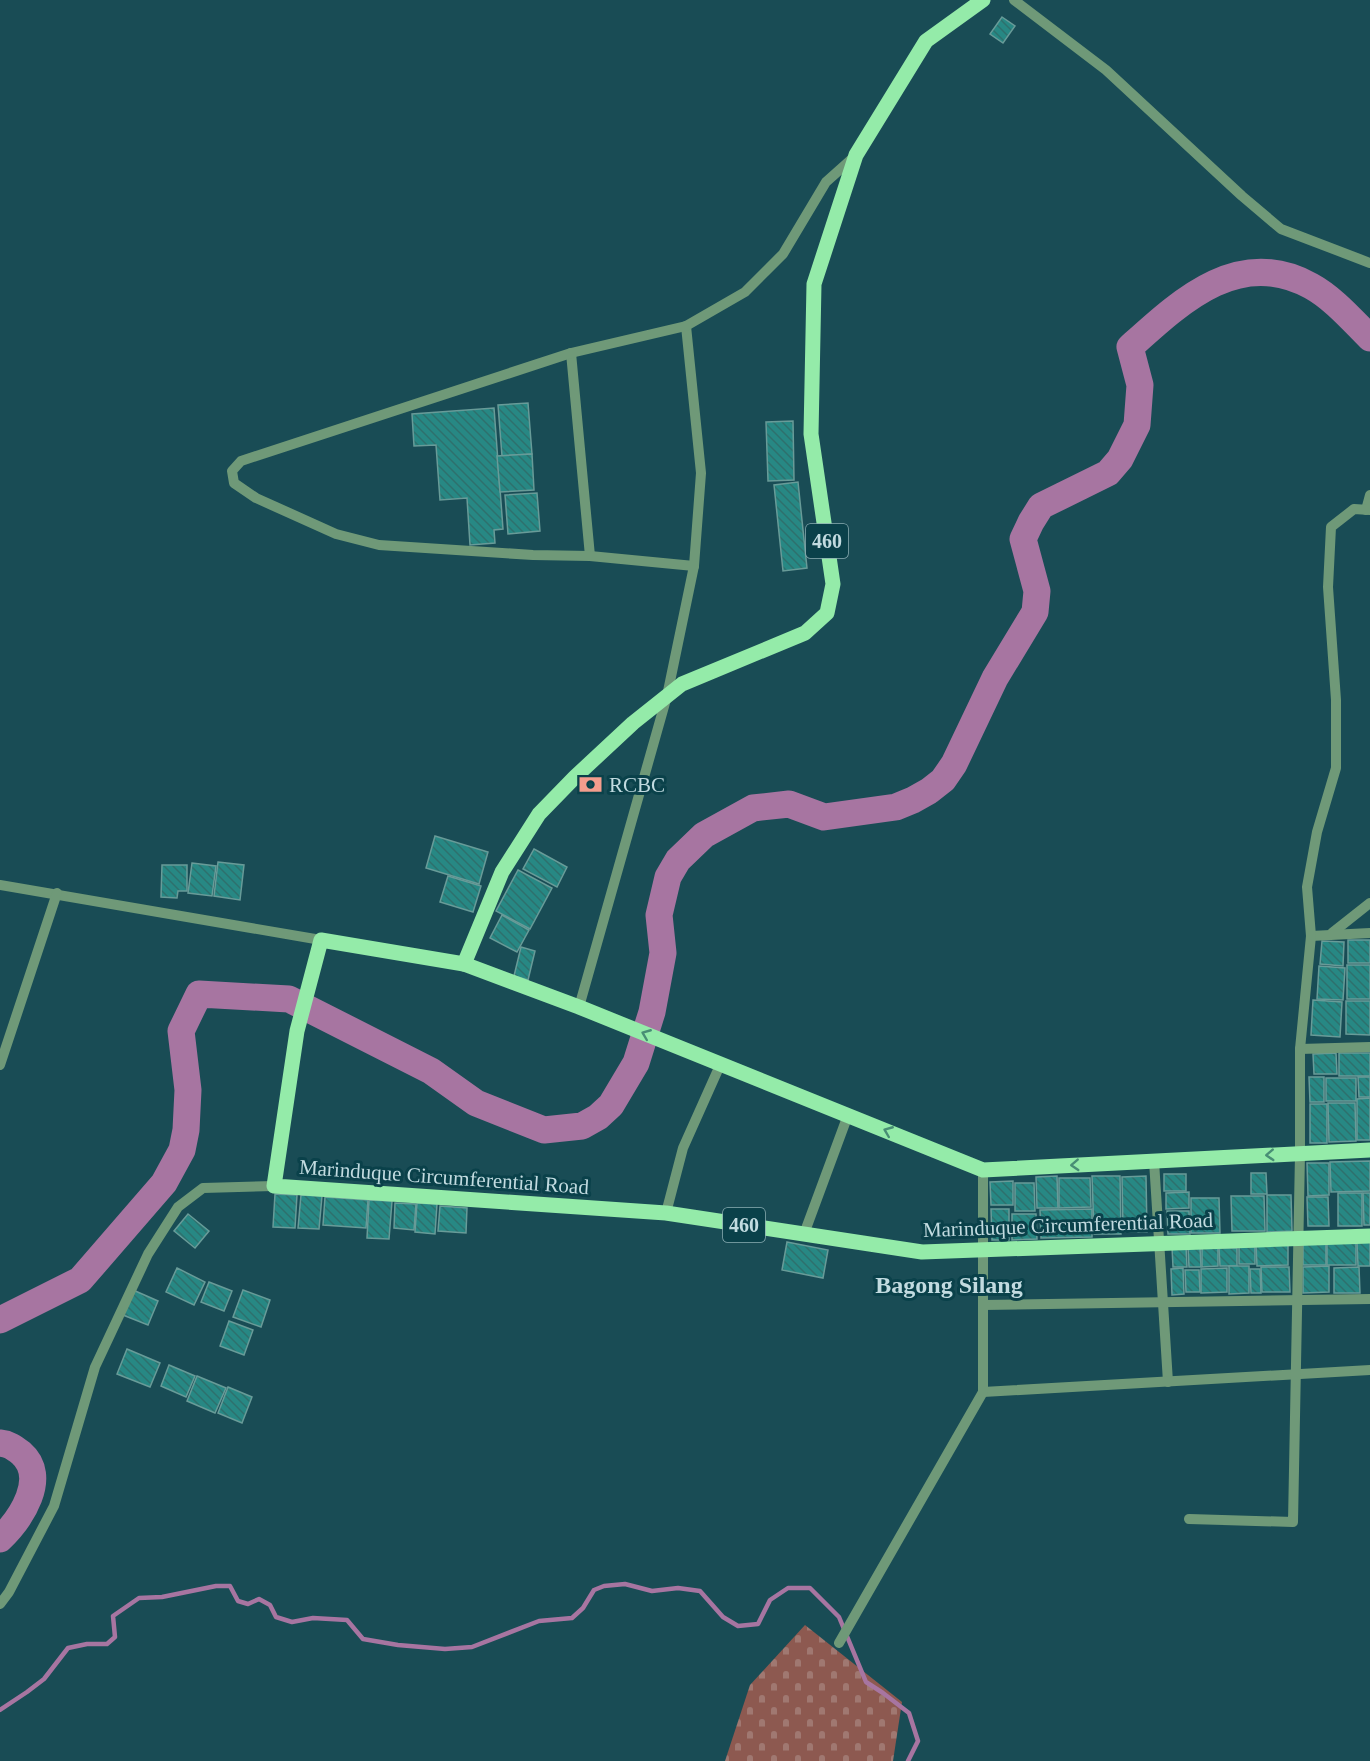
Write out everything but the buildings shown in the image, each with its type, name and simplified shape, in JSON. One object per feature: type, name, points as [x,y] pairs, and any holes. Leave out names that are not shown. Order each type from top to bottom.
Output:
[{"type":"main road","name":"460","points":[[464,964],[502,872],[539,814],[575,777],[633,723],[682,684],[805,633],[827,613],[833,584],[811,434],[814,284],[856,155],[926,41],[982,0]]},
{"type":"main road","points":[[321,940],[464,964],[721,1063],[983,1170],[1370,1150]]},
{"type":"main road","name":"Marinduque Circumferential Road","points":[[321,940],[297,1031],[274,1186],[666,1213],[922,1252],[1370,1236]]},
{"type":"street","points":[[1014,0],[1106,70],[1242,196],[1281,229],[1370,263]]},
{"type":"street","points":[[694,566],[590,556],[533,555],[379,545],[336,534],[256,498],[234,483],[232,471],[241,461],[571,353],[686,326],[746,292],[783,254],[826,182],[856,155]]},
{"type":"street","points":[[579,1007],[667,696],[694,566],[701,473],[686,326]]},
{"type":"street","points":[[571,353],[590,556]]},
{"type":"street","points":[[1189,1519],[1293,1522],[1299,1238],[1299,1049],[1311,936],[1307,886],[1317,832],[1336,768],[1336,700],[1328,587],[1331,527],[1354,509],[1368,510],[1370,495]]},
{"type":"street","points":[[0,885],[321,940]]},
{"type":"street","points":[[0,1065],[57,893]]},
{"type":"street","points":[[1331,933],[1370,903]]},
{"type":"street","points":[[1311,936],[1331,933],[1370,933]]},
{"type":"street","points":[[1299,1049],[1370,1047]]},
{"type":"street","points":[[666,1213],[683,1148],[721,1063]]},
{"type":"street","points":[[804,1234],[848,1115]]},
{"type":"street","points":[[1154,1161],[1168,1382]]},
{"type":"street","points":[[839,1643],[983,1392],[983,1170]]},
{"type":"street","points":[[0,1604],[9,1592],[54,1506],[96,1367],[148,1254],[178,1207],[203,1188],[274,1186]]},
{"type":"street","points":[[983,1305],[1370,1299]]},
{"type":"street","points":[[983,1392],[1370,1370]]},
{"type":"green space","points":[[805,1625],[902,1702],[893,1761],[725,1761],[750,1685]]},
{"type":"waterway","points":[[0,1320],[80,1280],[164,1183],[182,1150],[186,1130],[188,1090],[181,1031],[199,994],[289,999],[431,1071],[476,1103],[544,1130],[582,1126],[598,1117],[611,1105],[636,1063],[652,1012],[663,953],[659,915],[668,877],[678,860],[704,835],[753,808],[789,804],[824,817],[896,807],[929,791],[943,780],[954,764],[995,678],[1035,612],[1037,591],[1023,539],[1031,522],[1041,506],[1108,473],[1120,459],[1137,425],[1140,385],[1130,347],[1170,312],[1213,284],[1236,276],[1260,272],[1285,275],[1311,286],[1335,303],[1370,338]]},
{"type":"waterway","points":[[0,1443],[11,1446],[21,1453],[29,1463],[32,1474],[29,1498],[16,1520],[0,1539]]},
{"type":"waterway","points":[[0,1710],[44,1679],[68,1648],[87,1644],[107,1644],[115,1637],[113,1616],[139,1598],[162,1597],[216,1586],[230,1586],[238,1601],[248,1604],[259,1599],[270,1605],[276,1617],[292,1622],[313,1618],[347,1620],[363,1639],[445,1649],[472,1647],[539,1621],[572,1618],[583,1608],[594,1590],[604,1586],[625,1584],[652,1591],[678,1588],[700,1591],[723,1617],[738,1626],[758,1624],[770,1600],[788,1588],[810,1588],[839,1617],[866,1682],[909,1713],[918,1741],[908,1761]]},
{"type":"place","name":"RCBC","points":[[591,785]]},
{"type":"district","name":"Bagong Silang","points":[[949,1285]]}]
